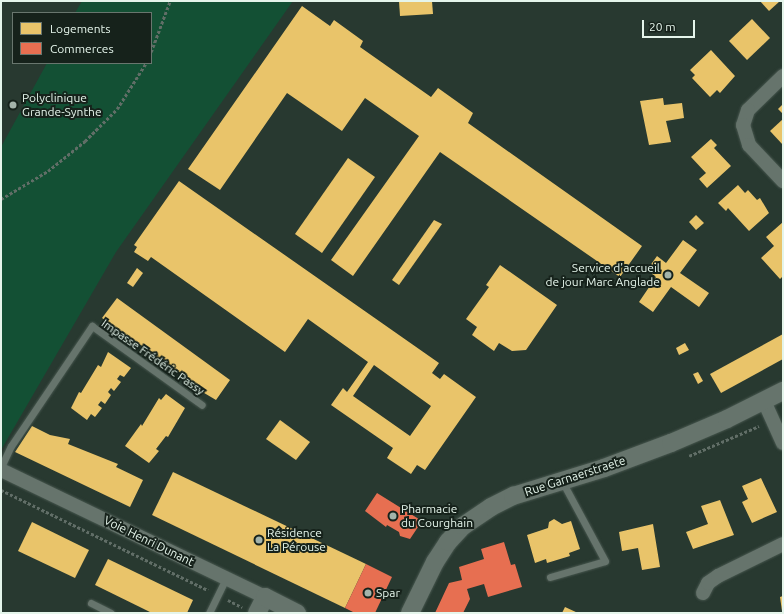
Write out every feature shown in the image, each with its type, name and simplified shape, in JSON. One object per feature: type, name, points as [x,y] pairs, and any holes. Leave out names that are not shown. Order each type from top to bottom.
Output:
[{"type":"street","points":[[783,76],[748,110],[743,125],[749,145],[783,181]]},
{"type":"street","name":"Rue Garnaerstraete","points":[[410,613],[435,562],[463,526],[501,501],[671,443],[783,391]]},
{"type":"street","points":[[764,401],[783,443]]},
{"type":"street","name":"Voie Henri Dunant","points":[[1,468],[226,578],[257,607],[297,613]]},
{"type":"street","points":[[703,593],[708,583],[718,576],[783,544]]},
{"type":"lane","name":"Impasse Frédéric Passy","points":[[1,468],[11,446],[92,326],[202,405]]},
{"type":"lane","points":[[550,577],[605,561],[562,481]]},
{"type":"lane","points":[[209,613],[226,578]]},
{"type":"lane","points":[[91,604],[111,613]]},
{"type":"path","points":[[152,49],[170,1]]},
{"type":"path","points":[[1,198],[48,171],[85,142],[117,109],[145,64]]},
{"type":"path","points":[[1,490],[218,595],[257,607]]},
{"type":"green space","points":[[82,1],[293,1],[116,252],[1,450],[1,147],[46,64],[152,64],[152,12],[76,12]]},
{"type":"building: Logements","points":[[399,1],[432,1],[433,14],[400,16]]},
{"type":"building: Logements","points":[[760,1],[780,1],[769,11]]},
{"type":"building: Logements","points":[[302,6],[330,26],[334,20],[363,41],[360,47],[431,97],[438,88],[473,113],[468,123],[642,246],[620,277],[440,152],[353,276],[331,260],[419,136],[365,98],[342,131],[287,93],[220,190],[188,169]]},
{"type":"building: Logements","points":[[752,19],[770,38],[747,60],[729,41]]},
{"type":"building: Logements","points":[[711,50],[735,76],[720,93],[717,90],[710,97],[692,78],[695,75],[690,70]]},
{"type":"building: Logements","points":[[663,98],[664,105],[682,103],[684,118],[666,121],[671,142],[649,145],[640,101]]},
{"type":"building: Logements","points":[[783,104],[783,114],[778,109]]},
{"type":"building: Logements","points":[[783,119],[783,145],[770,131]]},
{"type":"building: Logements","points":[[711,139],[717,145],[714,148],[731,166],[707,188],[699,179],[706,173],[691,157]]},
{"type":"building: Logements","points":[[348,158],[375,177],[322,253],[295,234]]},
{"type":"building: Logements","points":[[179,181],[439,363],[432,373],[440,379],[444,374],[476,397],[425,470],[417,465],[411,474],[387,458],[393,448],[331,405],[343,388],[347,392],[368,362],[308,319],[285,352],[151,257],[148,261],[134,252],[137,247],[134,245]],"holes":[[[374,365],[431,406],[410,436],[353,396]]]},
{"type":"building: Logements","points":[[738,185],[745,193],[748,190],[757,200],[760,198],[769,213],[749,231],[728,208],[726,211],[718,203]]},
{"type":"building: Logements","points":[[696,215],[704,223],[696,230],[689,222]]},
{"type":"building: Logements","points":[[434,220],[442,224],[399,285],[392,280]]},
{"type":"building: Logements","points":[[783,222],[783,276],[780,279],[761,258],[774,246],[766,237]]},
{"type":"building: Logements","name":"Service d'accueil de jour Marc Anglade","points":[[683,240],[697,250],[680,273],[709,293],[699,307],[671,287],[653,312],[639,302],[656,277],[647,270],[657,256],[666,263]]},
{"type":"building: Logements","points":[[500,265],[557,305],[526,350],[512,351],[499,343],[494,351],[472,335],[477,327],[466,319],[489,287],[486,285]]},
{"type":"building: Logements","points":[[137,268],[143,273],[133,287],[127,283]]},
{"type":"building: Logements","points":[[117,298],[230,380],[216,400],[189,384],[191,381],[167,364],[165,367],[150,356],[152,353],[128,336],[126,339],[112,329],[114,326],[102,318]]},
{"type":"building: Logements","points":[[783,334],[783,359],[721,393],[710,374]]},
{"type":"building: Logements","points":[[685,343],[689,350],[679,355],[676,348]]},
{"type":"building: Logements","points":[[108,352],[131,368],[124,377],[120,375],[117,379],[121,382],[114,391],[111,388],[108,392],[111,395],[105,404],[101,401],[98,405],[102,408],[95,417],[91,414],[87,420],[71,408],[79,392],[81,393],[98,365],[101,367]]},
{"type":"building: Logements","points":[[698,372],[703,381],[698,384],[693,374]]},
{"type":"building: Logements","points":[[166,394],[185,408],[168,437],[166,436],[156,449],[159,451],[149,463],[125,446],[141,424],[142,426],[159,398],[161,400]]},
{"type":"building: Logements","points":[[280,420],[310,442],[296,460],[266,439]]},
{"type":"building: Logements","points":[[32,426],[50,435],[70,439],[68,444],[118,464],[116,467],[143,480],[130,507],[15,452]]},
{"type":"building: Logements","name":"Résidence La Pérouse","points":[[173,472],[366,564],[345,608],[152,515]]},
{"type":"building: Logements","points":[[761,478],[777,512],[752,523],[742,502],[748,499],[742,486]]},
{"type":"building: Logements","points":[[720,500],[734,535],[693,549],[686,532],[708,524],[701,506]]},
{"type":"building: Logements","points":[[554,519],[562,524],[571,521],[580,549],[569,553],[570,556],[547,563],[546,559],[535,563],[527,535],[548,528],[549,522]]},
{"type":"building: Logements","points":[[32,522],[89,550],[75,578],[18,551]]},
{"type":"building: Logements","points":[[653,524],[660,567],[642,570],[638,548],[622,551],[619,532]]},
{"type":"building: Logements","points":[[108,559],[193,600],[187,613],[152,613],[95,585]]},
{"type":"building: Logements","points":[[783,596],[783,610],[782,611],[780,597]]},
{"type":"building: Logements","points":[[565,607],[578,613],[562,613]]},
{"type":"building: Commerces","name":"Pharmacie du Courghain","points":[[377,493],[422,521],[410,539],[400,536],[399,532],[387,525],[386,527],[365,511]]},
{"type":"building: Commerces","points":[[504,542],[511,565],[515,564],[522,587],[488,597],[484,584],[467,589],[470,599],[463,613],[435,613],[449,583],[462,580],[459,567],[484,559],[481,549]]},
{"type":"building: Commerces","name":"Spar","points":[[366,564],[392,577],[375,613],[355,613],[345,608]]},
{"type":"place","name":"Polyclinique Grande-Synthe","points":[[13,105]]},
{"type":"place","name":"Service d'accueil de jour Marc Anglade","points":[[668,275]]},
{"type":"place","name":"Pharmacie du Courghain","points":[[393,516]]},
{"type":"place","name":"Résidence La Pérouse","points":[[259,540]]},
{"type":"place","name":"Spar","points":[[368,593]]}]
